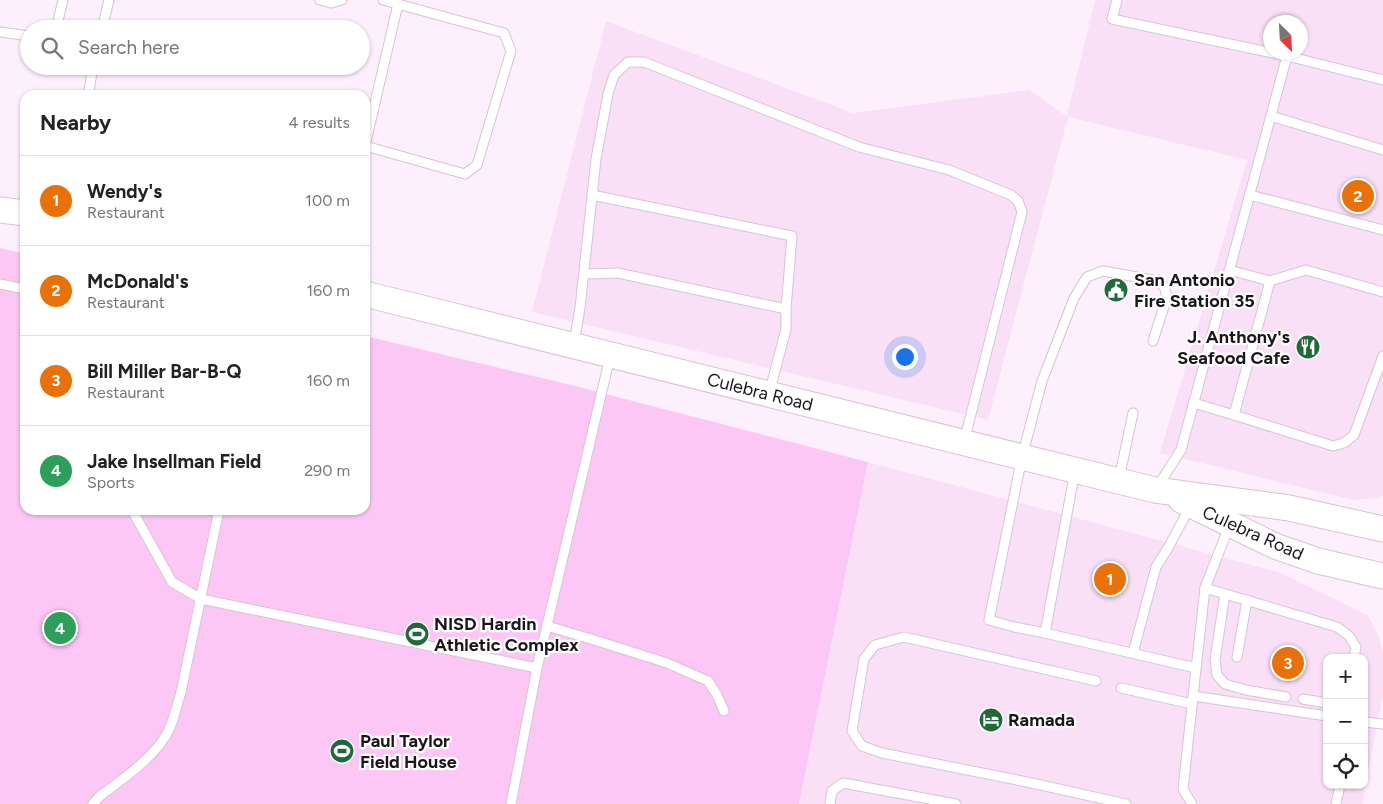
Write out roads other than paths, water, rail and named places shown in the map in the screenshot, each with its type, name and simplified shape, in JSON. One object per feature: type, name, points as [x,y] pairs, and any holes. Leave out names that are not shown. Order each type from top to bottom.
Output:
[{"type":"main road","points":[[0,210],[20,212]]},
{"type":"main road","name":"Culebra Road","points":[[370,295],[1155,490],[1289,508],[1383,530]]},
{"type":"main road","name":"Culebra Road","points":[[1155,490],[1191,505],[1275,546],[1318,561],[1383,576]]},
{"type":"main road","points":[[1346,521],[1366,520],[1383,515]]},
{"type":"main road","points":[[1318,561],[1353,576],[1383,595]]},
{"type":"lane","points":[[58,20],[63,0]]},
{"type":"lane","points":[[104,20],[109,0]]},
{"type":"lane","points":[[320,0],[331,3],[342,0]]},
{"type":"lane","points":[[370,147],[465,174],[477,166],[511,51],[504,33],[383,0]]},
{"type":"lane","points":[[1118,0],[1112,19],[1263,51]]},
{"type":"lane","points":[[370,124],[398,4]]},
{"type":"lane","points":[[0,32],[20,35]]},
{"type":"lane","points":[[1155,490],[1181,450],[1286,60]]},
{"type":"lane","points":[[1303,60],[1383,80]]},
{"type":"lane","points":[[573,345],[580,308],[596,159],[608,94],[614,75],[628,62],[644,62],[859,147],[949,170],[1011,195],[1018,201],[1022,212],[964,442]]},
{"type":"lane","points":[[89,90],[92,75]]},
{"type":"lane","points":[[1271,116],[1383,150]]},
{"type":"lane","points":[[592,195],[792,236],[786,329],[769,394]]},
{"type":"lane","points":[[1250,195],[1383,230]]},
{"type":"lane","points":[[1229,270],[1270,281],[1306,270],[1383,292]]},
{"type":"lane","points":[[1153,341],[1167,297],[1164,286],[1153,280],[1103,271],[1087,277],[1074,298],[1042,381],[1022,457],[989,620],[1196,668]]},
{"type":"lane","points":[[584,274],[618,273],[786,309]]},
{"type":"lane","points":[[1234,415],[1270,281]]},
{"type":"lane","points":[[0,284],[20,288]]},
{"type":"lane","points":[[511,804],[536,668],[610,354]]},
{"type":"lane","points":[[1194,403],[1333,446],[1344,443],[1354,435],[1383,356]]},
{"type":"lane","points":[[1119,481],[1133,413]]},
{"type":"lane","points":[[1046,633],[1075,470]]},
{"type":"lane","points":[[1134,653],[1156,567],[1191,505]]},
{"type":"lane","points":[[135,515],[172,582],[201,599],[536,668]]},
{"type":"lane","points":[[93,804],[99,797],[149,757],[164,739],[173,719],[181,692],[219,515]]},
{"type":"lane","points":[[1192,804],[1183,789],[1205,588],[1230,524]]},
{"type":"lane","points":[[1205,588],[1337,627],[1349,636],[1356,647],[1355,654]]},
{"type":"lane","points":[[1225,594],[1215,660],[1217,675],[1225,684],[1286,697]]},
{"type":"lane","points":[[1237,657],[1247,600]]},
{"type":"lane","points":[[547,626],[592,638],[667,663],[708,681],[724,711]]},
{"type":"lane","points":[[1096,681],[904,637],[875,645],[864,659],[852,731],[862,746],[882,753],[1126,804]]},
{"type":"lane","points":[[1121,688],[1193,700],[1323,716]]},
{"type":"lane","points":[[1303,699],[1323,702]]},
{"type":"lane","points":[[1368,722],[1383,724]]},
{"type":"lane","points":[[830,804],[832,791],[843,783],[956,804]]},
{"type":"lane","points":[[1336,804],[1339,789]]},
{"type":"place","name":"McDonald's","points":[[1358,196]]},
{"type":"place","name":"San Antonio Fire Station 35","points":[[1116,290]]},
{"type":"place","name":"J. Anthony's Seafood Cafe","points":[[1308,347]]},
{"type":"place","name":"Wendy's","points":[[1110,579]]},
{"type":"place","name":"Jake Insellman Field","points":[[60,628]]},
{"type":"place","name":"NISD Hardin Athletic Complex","points":[[417,634]]},
{"type":"place","name":"Bill Miller Bar-B-Q","points":[[1288,663]]},
{"type":"place","name":"Ramada","points":[[991,720]]},
{"type":"place","name":"Paul Taylor Field House","points":[[342,751]]}]
